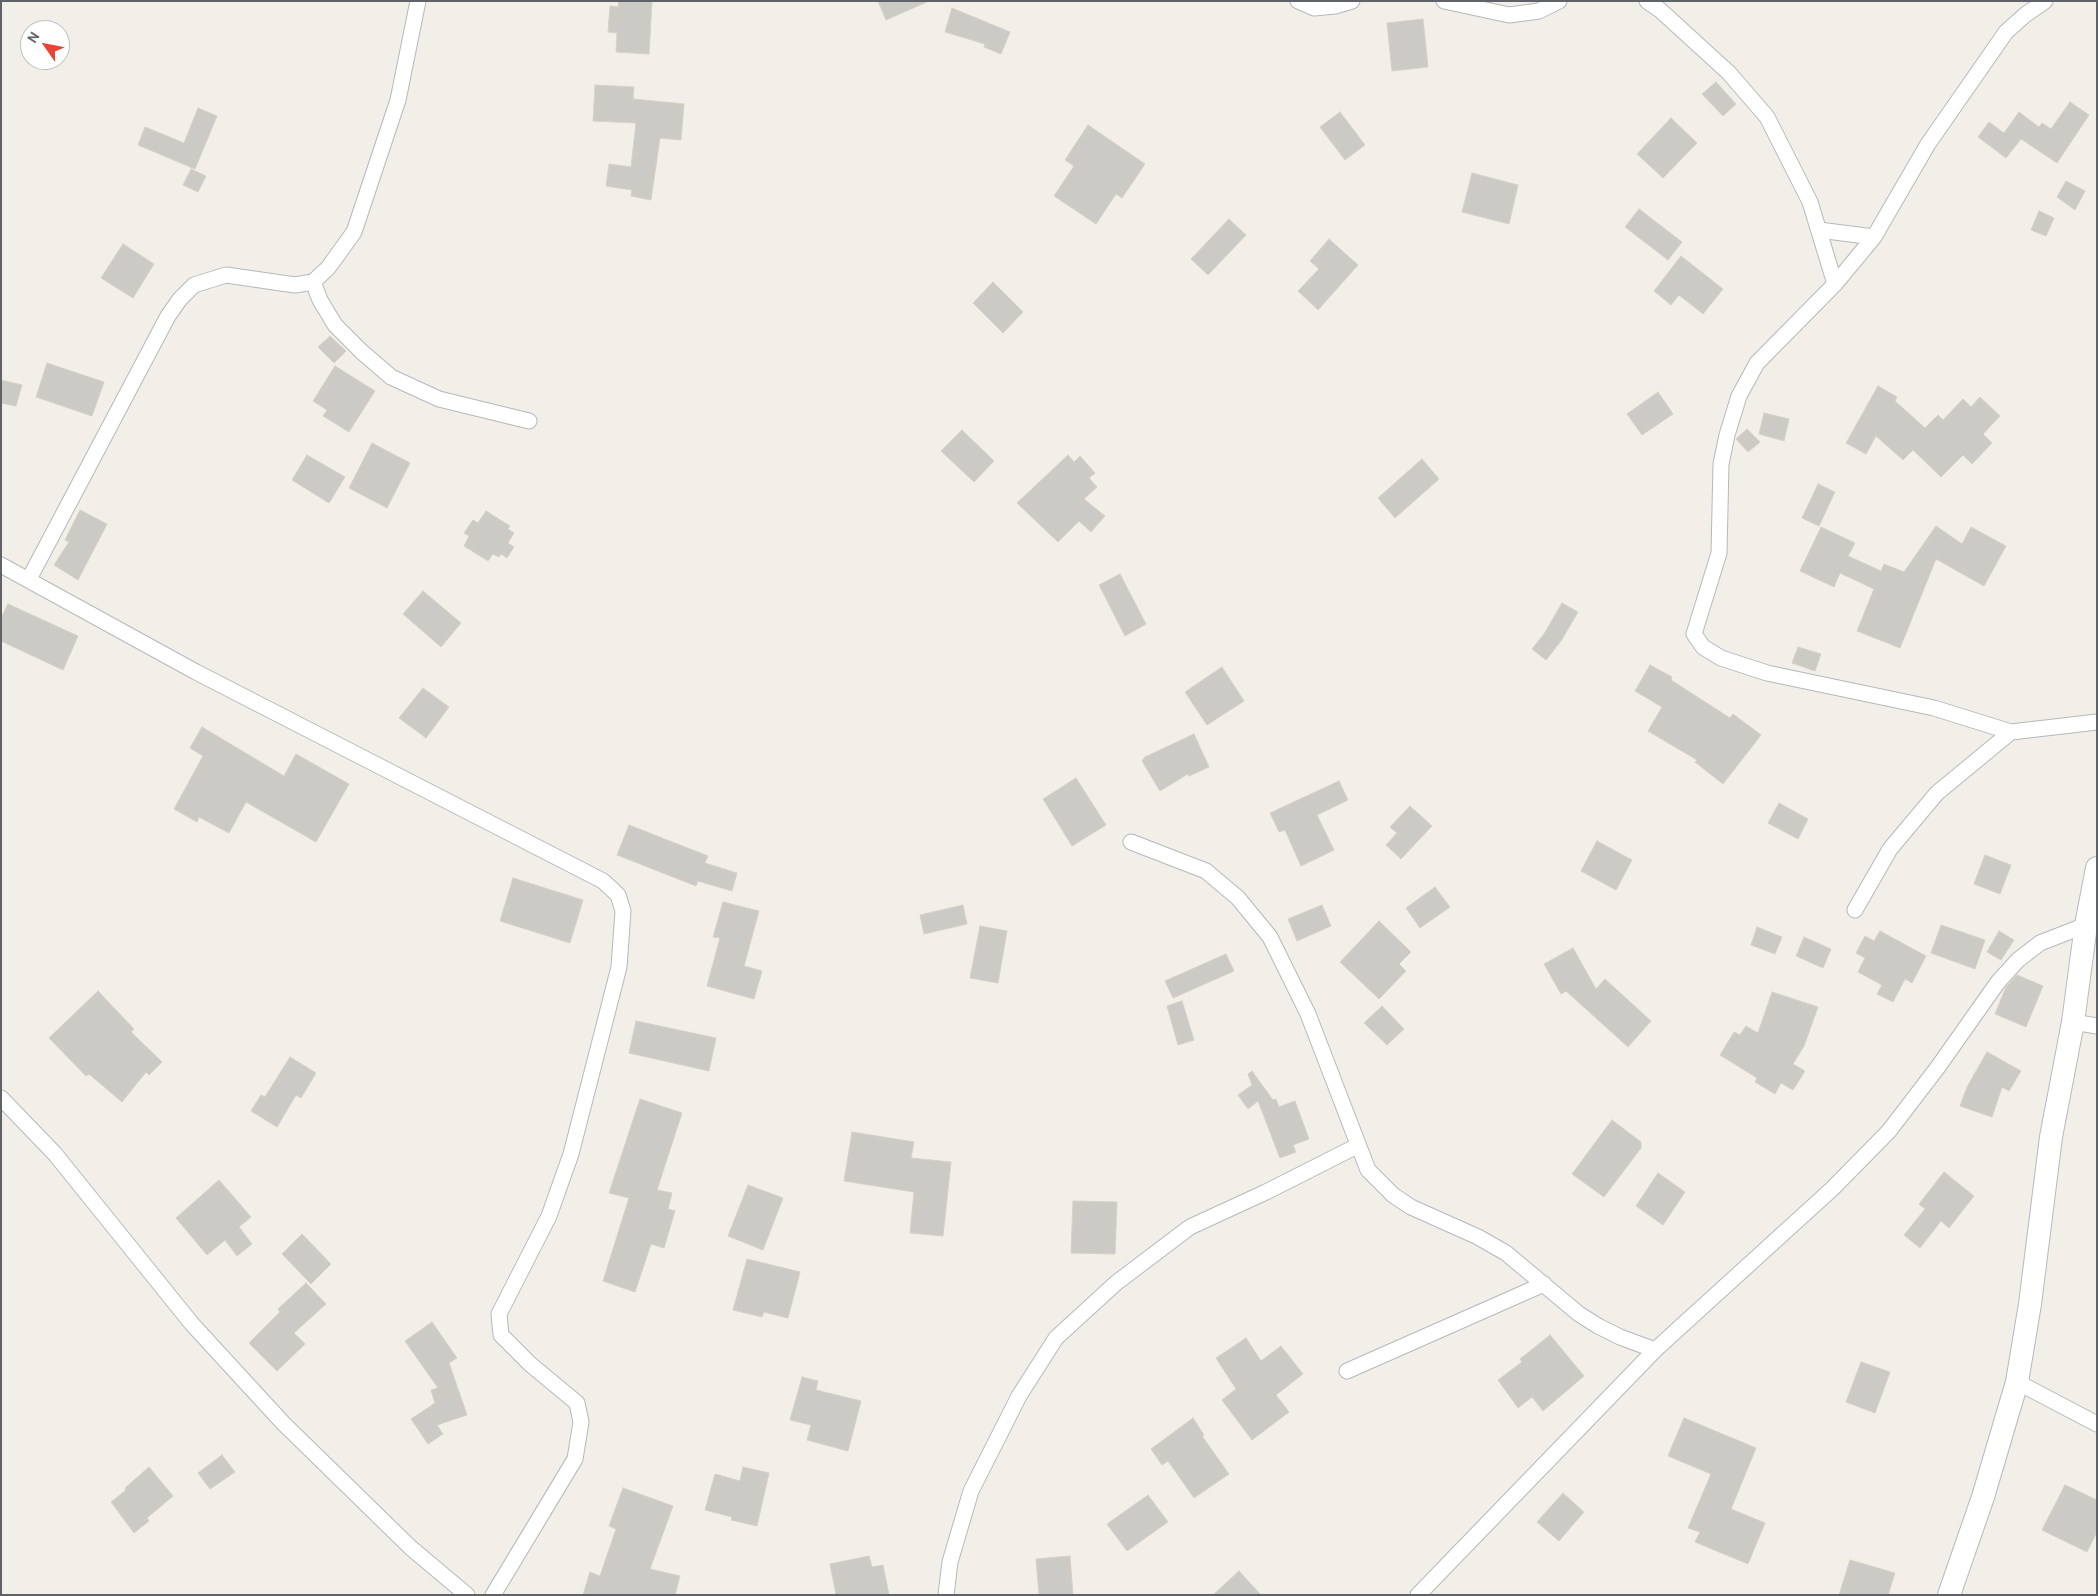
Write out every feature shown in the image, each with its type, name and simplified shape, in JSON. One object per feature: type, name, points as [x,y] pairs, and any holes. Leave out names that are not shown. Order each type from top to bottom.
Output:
[{"type":"street","points":[[29,580],[168,316],[180,299],[194,285],[226,276],[295,285],[313,282],[328,268],[354,232],[398,100],[418,1]]},
{"type":"street","points":[[1298,1],[1314,8],[1335,6],[1352,1]]},
{"type":"street","points":[[1444,1],[1509,15],[1539,11],[1559,1]]},
{"type":"street","points":[[1647,1],[1660,10],[1729,73],[1768,117],[1810,202],[1835,284]]},
{"type":"street","points":[[2045,1],[2006,32],[1928,144],[1874,237],[1835,284],[1757,363],[1739,396],[1727,436],[1721,464],[1719,553],[1694,634],[1703,647],[1721,658],[1767,673],[1934,708],[2011,732],[2097,722]]},
{"type":"street","points":[[1819,230],[1874,237]]},
{"type":"street","points":[[313,282],[320,300],[335,325],[391,377],[439,398],[529,422]]},
{"type":"street","points":[[1,565],[196,672],[603,881],[618,895],[623,911],[619,967],[571,1154],[549,1216],[499,1314],[502,1335],[530,1364],[577,1404],[581,1422],[574,1459],[493,1595]]},
{"type":"street","points":[[1854,910],[1890,849],[1937,792],[2011,732]]},
{"type":"street","points":[[1131,842],[1206,871],[1238,898],[1270,938],[1308,1014],[1357,1146],[1368,1170],[1393,1195],[1411,1207],[1478,1237],[1506,1254],[1579,1314],[1598,1326],[1620,1337],[1655,1350]]},
{"type":"street","points":[[1949,1595],[1983,1497],[2017,1382],[2030,1304],[2051,1137],[2073,1022],[2086,925],[2097,868]]},
{"type":"street","points":[[1418,1595],[1655,1350],[1832,1188],[1889,1131],[1938,1067],[1998,982],[2018,960],[2040,943],[2086,925]]},
{"type":"street","points":[[2073,1022],[2097,1026]]},
{"type":"street","points":[[1,1098],[54,1154],[192,1324],[283,1423],[411,1548],[467,1595]]},
{"type":"street","points":[[946,1595],[950,1562],[971,1491],[1019,1396],[1056,1338],[1116,1283],[1190,1227],[1266,1192],[1357,1146]]},
{"type":"street","points":[[1347,1371],[1544,1284]]},
{"type":"street","points":[[2017,1382],[2097,1424]]},
{"type":"building","points":[[619,1],[652,1],[649,54],[616,52],[617,33],[608,32],[610,6],[618,7]]},
{"type":"building","points":[[878,1],[929,1],[886,20]]},
{"type":"building","points":[[952,8],[1010,32],[1001,54],[984,47],[985,44],[945,32]]},
{"type":"building","points":[[1423,19],[1428,67],[1392,71],[1387,23]]},
{"type":"building","points":[[1716,82],[1736,104],[1723,116],[1702,94]]},
{"type":"building","points":[[595,85],[634,87],[633,99],[684,104],[681,140],[660,138],[651,200],[631,196],[632,190],[606,186],[609,164],[631,167],[636,123],[593,121]]},
{"type":"building","points":[[2070,102],[2089,115],[2057,163],[2021,139],[2006,158],[1978,137],[1989,122],[2004,133],[2019,112],[2039,127],[2042,123],[2051,129]]},
{"type":"building","points":[[198,108],[217,116],[195,169],[138,145],[145,127],[184,143]]},
{"type":"building","points":[[1340,112],[1365,145],[1345,160],[1320,127]]},
{"type":"building","points":[[1671,118],[1697,143],[1663,178],[1637,154]]},
{"type":"building","points":[[1088,125],[1145,164],[1122,198],[1116,194],[1096,224],[1054,196],[1074,166],[1065,160]]},
{"type":"building","points":[[191,169],[206,176],[198,192],[183,185]]},
{"type":"building","points":[[1472,173],[1518,185],[1509,224],[1462,212]]},
{"type":"building","points":[[2066,181],[2085,191],[2075,210],[2057,197]]},
{"type":"building","points":[[1639,209],[1682,242],[1668,260],[1625,227]]},
{"type":"building","points":[[2039,211],[2054,218],[2046,236],[2031,230]]},
{"type":"building","points":[[1229,219],[1246,235],[1208,275],[1191,259]]},
{"type":"building","points":[[1329,239],[1358,265],[1318,310],[1298,291],[1319,269],[1310,261]]},
{"type":"building","points":[[123,244],[154,264],[133,298],[101,278]]},
{"type":"building","points":[[1681,256],[1723,289],[1703,314],[1679,295],[1671,305],[1654,291]]},
{"type":"building","points":[[993,282],[1023,312],[1003,333],[973,303]]},
{"type":"building","points":[[330,336],[346,351],[334,363],[318,347]]},
{"type":"building","points":[[47,363],[104,382],[92,416],[36,397]]},
{"type":"building","points":[[335,366],[375,391],[349,432],[323,416],[327,410],[313,401]]},
{"type":"building","points":[[1,380],[22,385],[16,406],[1,403]]},
{"type":"building","points":[[1878,386],[1897,397],[1895,401],[1925,428],[1938,415],[1943,420],[1963,399],[1971,407],[1980,397],[2000,416],[1983,434],[1992,443],[1972,464],[1963,455],[1941,477],[1913,450],[1903,460],[1876,436],[1866,454],[1846,443]]},
{"type":"building","points":[[1658,392],[1673,414],[1642,435],[1627,414]]},
{"type":"building","points":[[1764,413],[1789,419],[1784,441],[1759,434]]},
{"type":"building","points":[[1747,429],[1760,442],[1748,452],[1736,439]]},
{"type":"building","points":[[962,430],[994,461],[974,482],[941,451]]},
{"type":"building","points":[[372,443],[410,463],[387,508],[349,488]]},
{"type":"building","points":[[307,455],[345,477],[329,503],[292,480]]},
{"type":"building","points":[[1068,455],[1074,462],[1080,456],[1095,473],[1089,478],[1097,487],[1084,499],[1105,516],[1091,532],[1079,521],[1058,542],[1017,503]]},
{"type":"building","points":[[1422,459],[1439,479],[1395,518],[1378,498]]},
{"type":"building","points":[[1818,484],[1835,492],[1819,526],[1802,518]]},
{"type":"building","points":[[80,510],[107,524],[78,580],[54,565],[69,542],[65,540]]},
{"type":"building","points":[[486,511],[510,526],[508,529],[514,533],[508,543],[514,547],[507,558],[501,554],[499,557],[493,554],[488,561],[464,546],[469,536],[464,533],[473,520],[478,523]]},
{"type":"building","points":[[1936,526],[1962,544],[1971,527],[2006,546],[1984,586],[1936,559],[1900,648],[1857,631],[1874,589],[1840,573],[1834,587],[1800,571],[1821,527],[1855,543],[1848,556],[1881,571],[1884,564],[1904,572]]},
{"type":"building","points":[[1120,574],[1146,624],[1125,636],[1099,585]]},
{"type":"building","points":[[423,591],[461,623],[441,647],[403,614]]},
{"type":"building","points":[[1562,603],[1578,612],[1561,641],[1546,660],[1532,649],[1544,634]]},
{"type":"building","points":[[8,604],[78,636],[63,670],[1,641],[1,618]]},
{"type":"building","points":[[1798,647],[1821,654],[1815,671],[1792,663]]},
{"type":"building","points":[[1650,665],[1672,677],[1671,680],[1730,718],[1733,714],[1761,735],[1723,784],[1695,762],[1697,760],[1648,731],[1662,707],[1635,691]]},
{"type":"building","points":[[1222,667],[1244,701],[1207,725],[1185,692]]},
{"type":"building","points":[[423,688],[449,707],[426,738],[399,718]]},
{"type":"building","points":[[202,727],[284,776],[296,754],[349,784],[316,842],[246,802],[229,833],[199,817],[197,822],[174,809],[203,756],[190,748]]},
{"type":"building","points":[[1194,734],[1209,767],[1189,776],[1188,774],[1160,791],[1142,761],[1145,757]]},
{"type":"building","points":[[1076,778],[1106,825],[1072,846],[1043,799]]},
{"type":"building","points":[[1339,781],[1348,800],[1317,815],[1334,850],[1301,866],[1285,830],[1279,832],[1270,813]]},
{"type":"building","points":[[1779,803],[1808,819],[1798,839],[1768,823]]},
{"type":"building","points":[[1410,806],[1432,826],[1401,859],[1386,845],[1397,833],[1390,827]]},
{"type":"building","points":[[629,825],[708,856],[705,863],[737,873],[732,891],[698,881],[696,886],[617,855]]},
{"type":"building","points":[[1597,841],[1632,860],[1616,890],[1581,871]]},
{"type":"building","points":[[1985,855],[2011,865],[2000,894],[1974,884]]},
{"type":"building","points":[[513,878],[583,900],[570,943],[500,921]]},
{"type":"building","points":[[1435,887],[1450,907],[1420,928],[1406,908]]},
{"type":"building","points":[[723,902],[759,911],[744,966],[762,971],[754,999],[707,986],[720,938],[713,937]]},
{"type":"building","points":[[963,905],[967,924],[924,934],[920,915]]},
{"type":"building","points":[[1322,905],[1331,926],[1297,941],[1288,919]]},
{"type":"building","points":[[1379,921],[1411,952],[1399,964],[1406,971],[1379,999],[1340,962]]},
{"type":"building","points":[[1941,925],[1985,940],[1975,969],[1931,953]]},
{"type":"building","points":[[980,926],[1007,931],[998,983],[970,978]]},
{"type":"building","points":[[1757,927],[1782,937],[1775,954],[1751,945]]},
{"type":"building","points":[[1880,931],[1926,956],[1912,983],[1905,979],[1893,1002],[1877,994],[1882,985],[1858,972],[1865,958],[1856,953],[1865,936],[1874,941]]},
{"type":"building","points":[[1999,931],[2014,940],[2001,960],[1987,952]]},
{"type":"building","points":[[1804,937],[1831,949],[1823,968],[1796,956]]},
{"type":"building","points":[[1573,948],[1596,989],[1605,979],[1651,1021],[1628,1047],[1566,991],[1561,994],[1544,964]]},
{"type":"building","points":[[1226,954],[1234,971],[1173,998],[1165,981]]},
{"type":"building","points":[[2017,975],[2043,986],[2026,1027],[1995,1014],[2006,987]]},
{"type":"building","points":[[98,991],[134,1029],[131,1032],[162,1062],[149,1075],[146,1072],[122,1102],[89,1074],[86,1076],[49,1038]]},
{"type":"building","points":[[1772,992],[1818,1007],[1804,1046],[1793,1064],[1805,1071],[1793,1090],[1781,1083],[1775,1094],[1755,1082],[1757,1078],[1720,1055],[1734,1032],[1740,1035],[1746,1026],[1758,1033]]},
{"type":"building","points":[[1182,1001],[1194,1040],[1178,1045],[1167,1006]]},
{"type":"building","points":[[1382,1006],[1404,1029],[1387,1045],[1364,1023]]},
{"type":"building","points":[[636,1021],[716,1038],[709,1071],[629,1053]]},
{"type":"building","points":[[1987,1052],[2021,1071],[2009,1091],[2002,1087],[1992,1117],[1960,1106],[1967,1087]]},
{"type":"building","points":[[290,1057],[316,1073],[301,1098],[296,1095],[277,1127],[251,1111],[261,1095],[265,1097]]},
{"type":"building","points":[[1252,1071],[1273,1100],[1276,1099],[1279,1107],[1295,1101],[1309,1139],[1293,1145],[1296,1152],[1280,1158],[1258,1101],[1248,1109],[1238,1095],[1252,1085],[1248,1074]]},
{"type":"building","points":[[640,1099],[682,1113],[657,1190],[672,1193],[668,1209],[675,1211],[664,1248],[651,1244],[635,1292],[603,1281],[629,1198],[609,1193]]},
{"type":"building","points":[[1612,1120],[1641,1142],[1641,1148],[1604,1197],[1572,1174]]},
{"type":"building","points":[[852,1132],[914,1142],[911,1158],[951,1162],[943,1236],[910,1233],[914,1192],[844,1181]]},
{"type":"building","points":[[1944,1172],[1974,1196],[1949,1228],[1941,1221],[1920,1248],[1904,1235],[1925,1209],[1919,1204]]},
{"type":"building","points":[[1658,1173],[1685,1192],[1663,1225],[1636,1206]]},
{"type":"building","points":[[219,1180],[251,1217],[239,1227],[252,1244],[237,1256],[225,1240],[207,1255],[176,1218]]},
{"type":"building","points":[[748,1185],[783,1198],[763,1250],[728,1236]]},
{"type":"building","points":[[1073,1201],[1117,1202],[1115,1254],[1071,1253]]},
{"type":"building","points":[[302,1234],[331,1264],[311,1284],[282,1254]]},
{"type":"building","points":[[747,1259],[800,1272],[788,1318],[764,1312],[762,1317],[733,1310]]},
{"type":"building","points":[[306,1283],[326,1304],[294,1333],[305,1344],[277,1371],[249,1343],[280,1312],[278,1309]]},
{"type":"building","points":[[432,1322],[457,1358],[449,1363],[467,1415],[437,1425],[443,1434],[428,1444],[411,1419],[435,1403],[431,1390],[438,1388],[405,1341]]},
{"type":"building","points":[[1550,1335],[1584,1376],[1543,1411],[1532,1397],[1518,1408],[1498,1380],[1522,1362],[1520,1359]]},
{"type":"building","points":[[1246,1338],[1261,1361],[1281,1346],[1303,1374],[1276,1395],[1289,1412],[1252,1440],[1222,1400],[1236,1389],[1216,1358]]},
{"type":"building","points":[[1861,1362],[1890,1372],[1875,1413],[1846,1402]]},
{"type":"building","points":[[802,1377],[818,1381],[816,1390],[861,1401],[848,1451],[807,1440],[811,1425],[790,1420]]},
{"type":"building","points":[[1193,1418],[1204,1435],[1202,1436],[1229,1474],[1194,1498],[1168,1461],[1162,1465],[1151,1449]]},
{"type":"building","points":[[1684,1418],[1756,1448],[1731,1509],[1765,1523],[1748,1564],[1695,1542],[1700,1532],[1688,1528],[1711,1474],[1668,1456]]},
{"type":"building","points":[[222,1455],[235,1472],[210,1489],[198,1473]]},
{"type":"building","points":[[149,1467],[173,1496],[147,1518],[149,1521],[134,1533],[111,1502]]},
{"type":"building","points":[[743,1467],[769,1473],[757,1526],[731,1520],[732,1517],[705,1510],[715,1474],[740,1481]]},
{"type":"building","points":[[2065,1485],[2097,1500],[2097,1532],[2087,1552],[2042,1530]]},
{"type":"building","points":[[623,1488],[673,1506],[650,1569],[680,1576],[675,1595],[583,1595],[590,1572],[600,1576],[616,1529],[609,1526]]},
{"type":"building","points":[[1563,1493],[1584,1512],[1559,1541],[1537,1522]]},
{"type":"building","points":[[1148,1495],[1168,1522],[1127,1551],[1107,1524]]},
{"type":"building","points":[[869,1556],[872,1567],[883,1565],[889,1595],[836,1595],[830,1564]]},
{"type":"building","points":[[1070,1556],[1073,1595],[1039,1595],[1036,1559]]},
{"type":"building","points":[[1850,1560],[1895,1573],[1888,1595],[1839,1595]]},
{"type":"building","points":[[1239,1571],[1261,1595],[1213,1595]]}]
